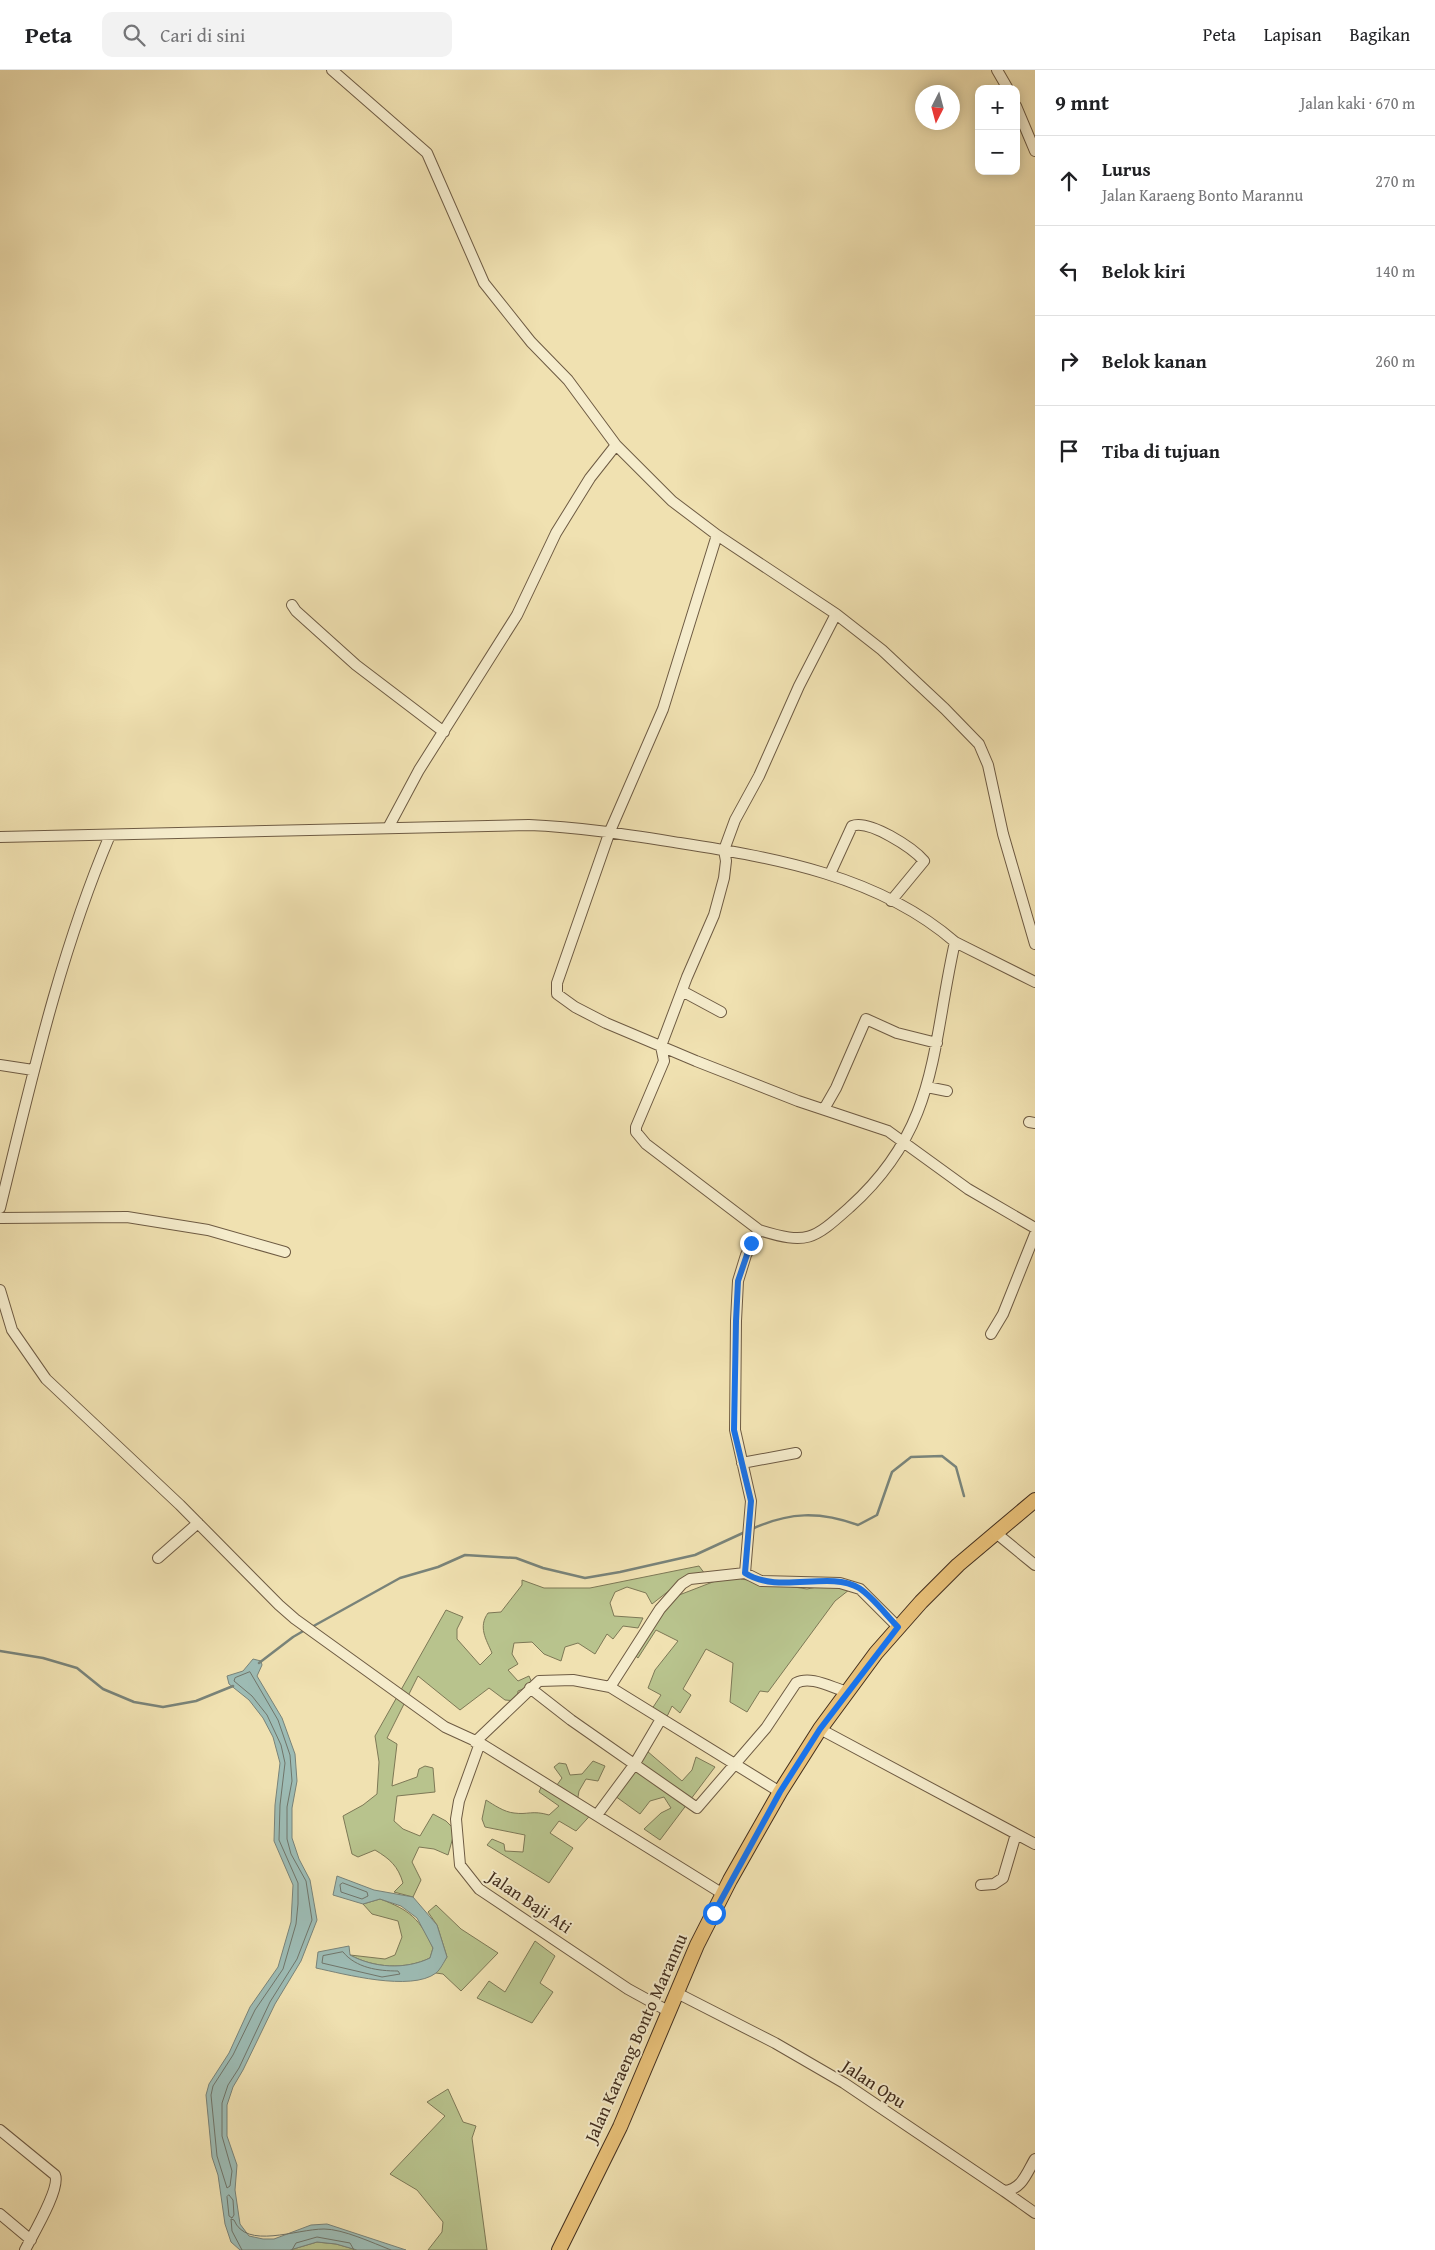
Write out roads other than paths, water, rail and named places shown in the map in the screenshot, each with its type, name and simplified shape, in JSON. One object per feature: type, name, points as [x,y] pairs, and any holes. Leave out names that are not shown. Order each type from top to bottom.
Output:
[{"type":"main road","name":"Jalan Karaeng Bonto Marannu","points":[[559,2250],[624,2118],[688,1965],[723,1894],[780,1792],[820,1729],[898,1627],[958,1565],[1035,1500]]},
{"type":"street","points":[[332,70],[350,83],[427,153],[484,283],[530,342],[568,380],[616,445],[672,501],[717,535],[836,614],[882,650],[966,730],[983,752],[1003,834],[1035,944]]},
{"type":"street","points":[[997,70],[1006,85]]},
{"type":"street","points":[[1020,115],[1035,151]]},
{"type":"street","points":[[388,828],[402,799],[524,603],[556,533],[590,478],[616,445]]},
{"type":"street","points":[[717,535],[663,709],[610,830],[557,984],[557,994],[575,1007],[606,1023],[661,1046],[824,1110],[888,1130],[968,1189],[1035,1228]]},
{"type":"street","points":[[292,605],[356,665],[444,732]]},
{"type":"street","points":[[836,614],[800,686],[759,776],[735,820],[724,850],[726,861],[724,878],[714,915],[661,1046],[664,1061],[636,1132],[646,1144],[759,1230],[792,1239],[814,1235],[829,1225],[866,1192],[884,1172],[905,1142],[928,1087],[955,942]]},
{"type":"street","points":[[830,874],[852,826],[859,824],[883,833],[898,840],[924,861],[891,901]]},
{"type":"street","points":[[0,838],[529,825],[610,830],[788,862],[830,874],[891,901],[945,933],[955,942],[1035,982]]},
{"type":"street","points":[[0,1208],[33,1070],[70,939],[90,880],[110,835]]},
{"type":"street","points":[[682,992],[721,1012]]},
{"type":"street","points":[[824,1110],[836,1088],[866,1019],[897,1033],[937,1044]]},
{"type":"street","points":[[0,1065],[33,1070]]},
{"type":"street","points":[[928,1087],[947,1091]]},
{"type":"street","points":[[0,1218],[127,1217],[208,1230],[285,1252]]},
{"type":"street","points":[[745,1573],[751,1501],[734,1430],[738,1281],[746,1255],[759,1230]]},
{"type":"street","points":[[991,1334],[1003,1314],[1035,1234]]},
{"type":"street","points":[[0,1290],[3,1306],[12,1330],[46,1379],[198,1523],[294,1619],[445,1726],[478,1742],[723,1894]]},
{"type":"street","points":[[742,1463],[796,1453]]},
{"type":"street","points":[[158,1558],[198,1523]]},
{"type":"street","points":[[996,1532],[1035,1565]]},
{"type":"street","points":[[610,1688],[660,1609],[682,1584],[690,1580],[745,1573],[761,1581],[773,1583],[821,1582],[852,1586],[866,1594],[898,1627]]},
{"type":"street","points":[[478,1742],[535,1683],[546,1680],[573,1680],[610,1688],[734,1766],[780,1792]]},
{"type":"street","points":[[530,1688],[634,1765],[697,1808],[766,1728],[796,1683],[802,1680],[813,1681],[848,1692]]},
{"type":"street","points":[[597,1815],[634,1765],[661,1719]]},
{"type":"street","points":[[820,1729],[1035,1844]]},
{"type":"street","name":"Jalan Baji Ati","points":[[478,1742],[456,1810],[460,1865],[464,1873],[479,1889],[628,1989],[668,2011]]},
{"type":"street","points":[[981,1885],[994,1884],[1003,1878],[1016,1834]]},
{"type":"street","name":"Jalan Opu","points":[[677,1992],[775,2042],[844,2083],[1035,2213]]},
{"type":"street","points":[[0,2130],[56,2175],[57,2179],[25,2250]]},
{"type":"street","points":[[1004,2191],[1015,2189],[1019,2186],[1035,2159]]},
{"type":"street","points":[[0,2214],[31,2240]]},
{"type":"water","points":[[253,1659],[261,1661],[262,1665],[257,1676],[282,1718],[295,1754],[297,1781],[292,1808],[292,1838],[299,1859],[310,1880],[317,1920],[301,1961],[275,2004],[233,2087],[227,2105],[227,2136],[237,2165],[235,2190],[240,2224],[249,2236],[274,2239],[311,2225],[327,2224],[406,2250],[357,2250],[336,2244],[317,2242],[290,2250],[240,2250],[231,2242],[225,2224],[218,2175],[212,2157],[206,2095],[209,2084],[229,2053],[250,2007],[278,1967],[291,1922],[293,1885],[274,1841],[275,1805],[280,1763],[273,1737],[263,1718],[249,1700],[229,1684],[227,1676],[243,1671]]},
{"type":"water","points":[[337,1876],[374,1890],[413,1897],[437,1925],[447,1957],[437,1972],[425,1978],[411,1981],[394,1981],[377,1980],[316,1968],[318,1952],[349,1946],[350,1955],[369,1963],[390,1966],[420,1962],[430,1958],[433,1948],[417,1918],[401,1906],[380,1899],[363,1904],[333,1895]]},
{"type":"waterway","points":[[752,1529],[779,1519],[804,1515],[830,1517],[858,1525],[877,1515],[892,1472],[911,1457],[942,1456],[956,1467],[964,1496]]},
{"type":"waterway","points":[[310,1628],[400,1578],[438,1567],[465,1555],[516,1558],[543,1568],[585,1578],[695,1555],[745,1532]]},
{"type":"waterway","points":[[259,1663],[305,1630]]},
{"type":"waterway","points":[[0,1651],[43,1658],[77,1668],[103,1689],[134,1702],[163,1707],[196,1701],[233,1686]]}]
